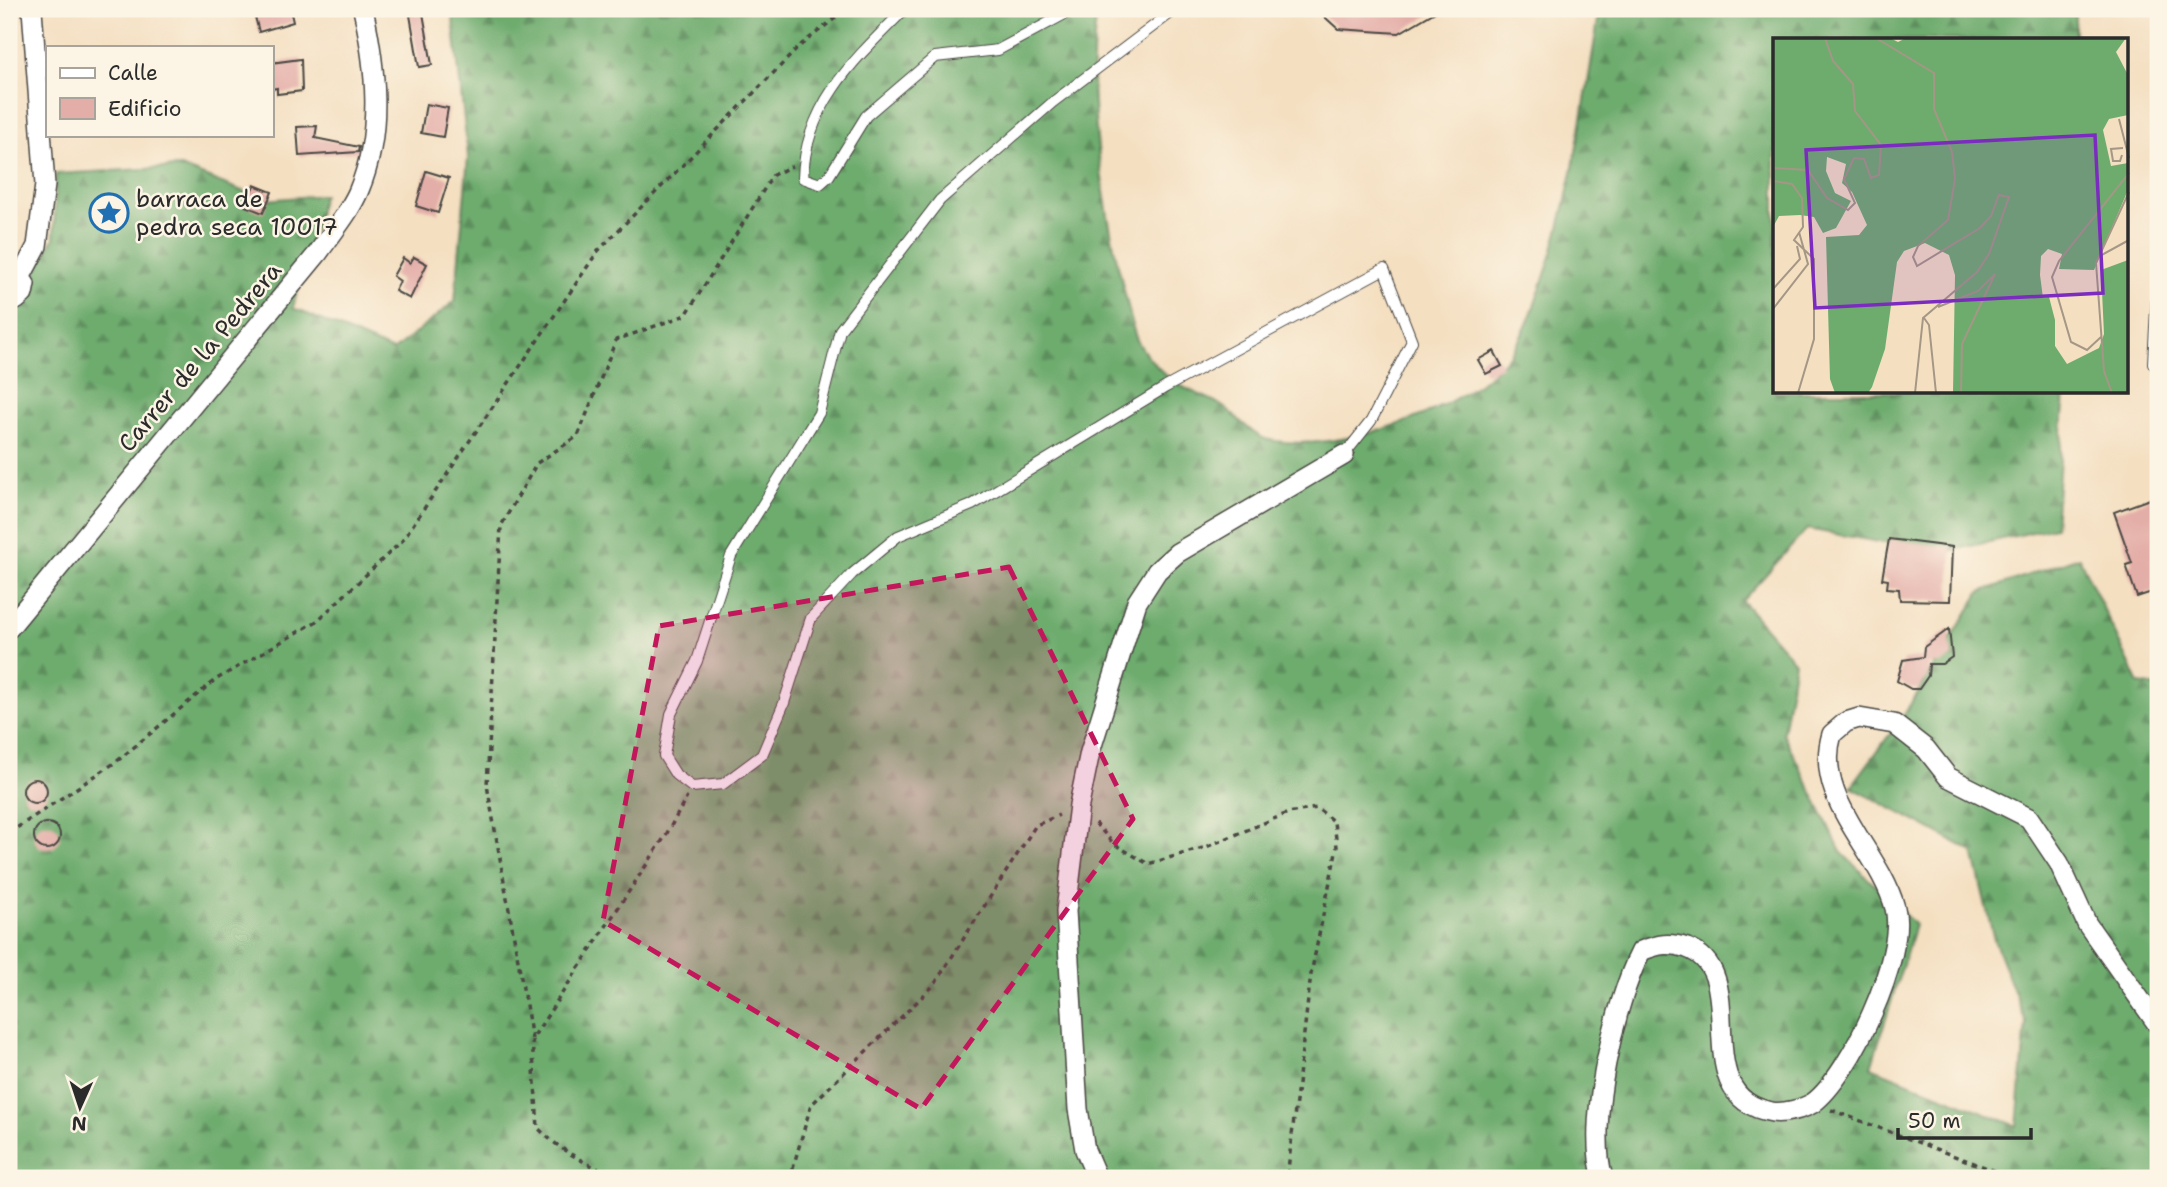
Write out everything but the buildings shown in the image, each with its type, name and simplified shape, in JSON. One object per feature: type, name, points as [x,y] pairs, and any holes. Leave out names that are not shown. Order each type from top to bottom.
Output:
[{"type":"street","points":[[9,300],[16,300],[23,294],[25,285],[15,277],[37,246],[45,185],[32,9]]},
{"type":"street","name":"Carrer de la Pedrera","points":[[9,628],[318,253],[359,190],[374,136],[374,57],[363,9]]},
{"type":"street","points":[[1097,1178],[1085,1150],[1078,1109],[1066,911],[1079,806],[1117,660],[1137,602],[1157,572],[1177,553],[1344,455]]},
{"type":"street","points":[[1603,1178],[1598,1163],[1599,1119],[1620,1002],[1641,951],[1670,942],[1696,952],[1712,971],[1721,1002],[1723,1064],[1737,1093],[1753,1105],[1773,1112],[1793,1110],[1812,1103],[1832,1081],[1870,1017],[1885,986],[1895,954],[1898,928],[1895,907],[1844,811],[1826,770],[1832,734],[1846,722],[1859,718],[1894,724],[1926,749],[1948,777],[2029,818],[2059,863],[2087,924],[2158,1025]]},
{"type":"lane","points":[[905,9],[838,78],[806,141],[803,178],[820,184],[829,176],[866,116],[934,57],[998,50],[1074,9]]},
{"type":"lane","points":[[1176,9],[1053,102],[940,200],[840,330],[818,413],[731,556],[698,661],[671,714],[664,756],[676,775],[692,787],[723,783],[762,755],[784,703],[811,618],[852,574],[898,536],[972,505],[1166,387],[1384,268],[1412,341],[1371,421],[1344,455]]},
{"type":"lane","points":[[2158,273],[2153,363],[2158,370]]},
{"type":"path","points":[[9,833],[116,762],[215,680],[317,621],[402,541],[598,251],[802,44],[847,9]]},
{"type":"path","points":[[620,1178],[584,1164],[559,1149],[538,1128],[532,1039],[487,785],[501,526],[537,463],[578,436],[616,340],[686,315],[773,175],[803,161]]},
{"type":"path","points":[[532,1039],[666,835],[692,787]]},
{"type":"path","points":[[790,1178],[811,1105],[934,985],[1036,825],[1079,806],[1114,844],[1148,864],[1206,847],[1288,813],[1317,808],[1334,822],[1337,847],[1311,974],[1287,1178]]},
{"type":"path","points":[[1812,1103],[2014,1178]]},
{"type":"highlighted area","points":[[1009,567],[1133,819],[921,1109],[603,921],[659,626]]},
{"type":"green space","points":[[452,9],[1098,9],[1093,78],[1099,158],[1112,237],[1137,340],[1169,378],[1219,404],[1250,430],[1270,440],[1299,443],[1366,434],[1401,424],[1434,410],[1465,393],[1491,374],[1511,353],[1532,311],[1552,252],[1570,184],[1600,9],[2075,9],[2075,38],[1773,38],[1773,394],[2065,394],[2055,527],[1940,553],[1807,529],[1742,601],[1795,662],[1783,733],[1841,852],[1915,925],[1871,1067],[2017,1126],[2026,1022],[1994,940],[1973,852],[1851,787],[1903,716],[1980,592],[2079,557],[2139,684],[2158,687],[2158,1178],[9,1178],[9,321],[54,238],[56,174],[181,167],[265,200],[323,195],[293,308],[393,351],[455,301],[468,157]]},
{"type":"place","name":"barraca de pedra seca 10017","points":[[109,213]]}]
